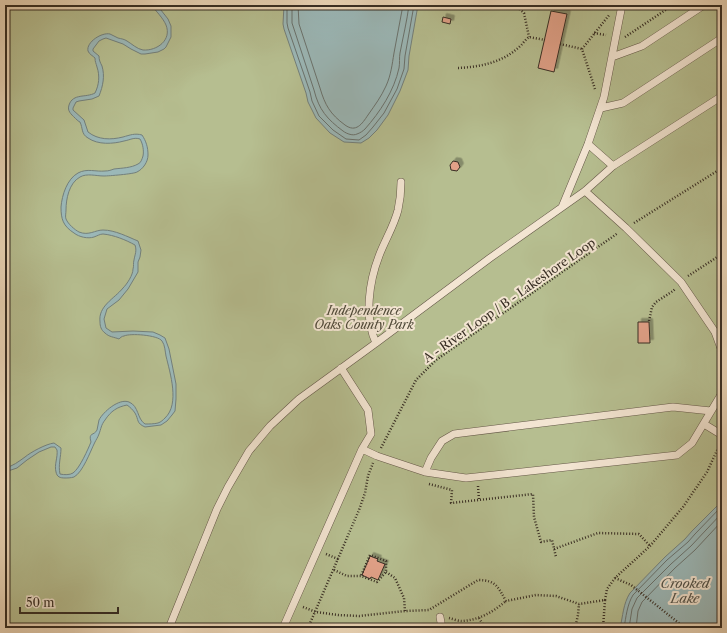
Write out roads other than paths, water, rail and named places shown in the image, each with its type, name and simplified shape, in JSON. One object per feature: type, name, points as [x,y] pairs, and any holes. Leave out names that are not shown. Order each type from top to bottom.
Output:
[{"type":"lane","points":[[562,208],[601,108],[622,5]]},
{"type":"lane","points":[[612,57],[642,46],[704,5]]},
{"type":"lane","points":[[601,108],[623,103],[722,38]]},
{"type":"lane","points":[[169,628],[217,509],[228,487],[249,451],[270,426],[299,399],[490,258],[585,191],[613,166],[722,96]]},
{"type":"lane","points":[[588,144],[613,166]]},
{"type":"lane","points":[[376,343],[369,324],[372,280],[379,256],[398,210],[401,182]]},
{"type":"lane","points":[[585,191],[626,228],[681,282],[715,332],[722,351]]},
{"type":"lane","points":[[283,628],[362,449],[371,434],[368,410],[341,368]]},
{"type":"lane","points":[[362,449],[377,456],[424,472],[466,478],[677,455],[692,443],[722,393]]},
{"type":"lane","points":[[424,472],[442,441],[454,434],[673,407],[711,410]]},
{"type":"lane","points":[[704,424],[722,435]]},
{"type":"lane","points":[[440,617],[442,628]]},
{"type":"water","points":[[151,5],[157,5],[168,19],[171,26],[171,37],[166,47],[158,52],[141,54],[123,44],[106,38],[99,41],[93,51],[99,56],[103,70],[102,88],[99,96],[76,102],[73,108],[73,110],[84,120],[88,132],[96,137],[109,139],[135,134],[142,135],[147,147],[148,155],[146,163],[139,171],[135,173],[106,176],[86,175],[80,177],[73,183],[69,192],[66,217],[70,225],[79,232],[86,233],[108,230],[138,241],[141,250],[138,262],[138,272],[128,289],[119,300],[107,309],[104,319],[106,328],[112,332],[153,332],[165,338],[169,349],[176,384],[175,411],[167,421],[161,425],[145,427],[139,423],[135,413],[127,405],[114,410],[102,425],[86,461],[74,477],[62,478],[57,475],[55,467],[57,450],[55,447],[39,452],[17,468],[5,472],[5,468],[15,464],[39,448],[54,443],[61,448],[59,467],[60,474],[72,474],[76,471],[84,458],[91,442],[90,437],[96,432],[99,420],[112,406],[121,402],[129,402],[135,406],[142,422],[145,424],[158,423],[170,412],[173,388],[162,341],[155,337],[138,335],[127,335],[119,339],[110,336],[103,331],[100,323],[101,311],[107,303],[125,286],[131,277],[136,252],[135,245],[120,238],[102,234],[89,238],[78,236],[65,225],[62,219],[61,211],[64,193],[68,183],[78,173],[88,170],[106,171],[129,167],[141,162],[142,160],[143,150],[140,139],[134,138],[110,143],[96,142],[84,135],[80,122],[69,111],[69,105],[73,99],[77,97],[95,93],[99,80],[99,74],[95,58],[90,54],[88,48],[89,44],[95,38],[110,34],[143,50],[153,49],[162,44],[167,35],[166,25]]},
{"type":"water","points":[[284,5],[418,5],[408,70],[400,91],[388,115],[377,130],[361,143],[344,142],[330,133],[316,118],[308,102],[284,29]]},
{"type":"water","name":"Crooked Lake","points":[[722,501],[722,628],[620,628],[625,606],[630,593]]},
{"type":"park label","name":"Independence Oaks County Park","points":[[364,317]]}]
